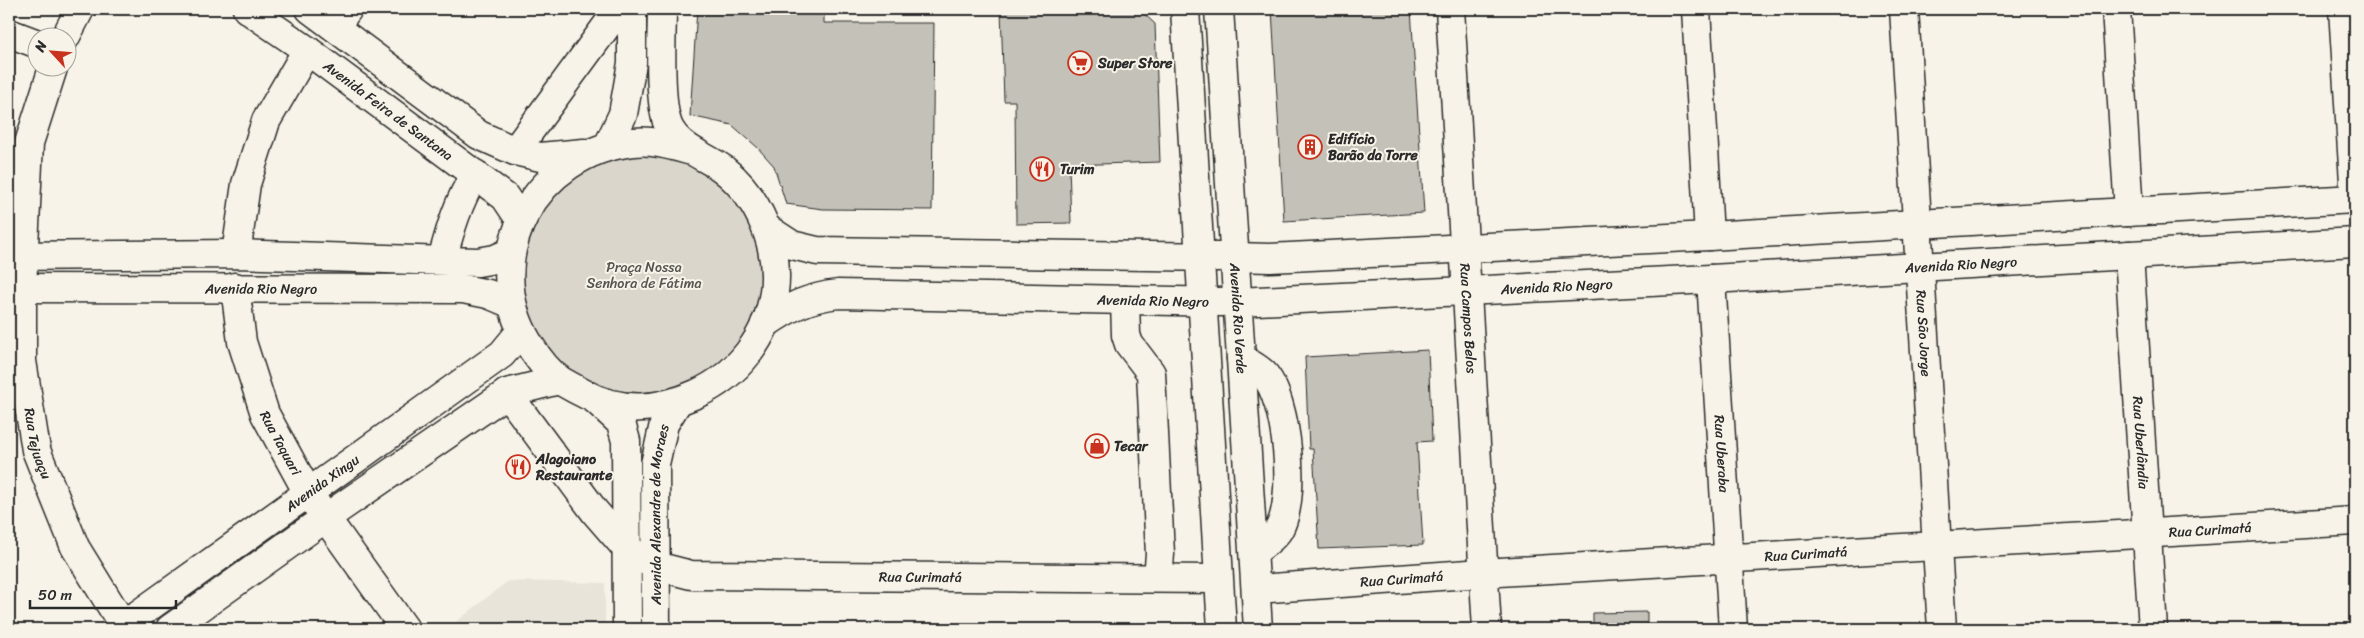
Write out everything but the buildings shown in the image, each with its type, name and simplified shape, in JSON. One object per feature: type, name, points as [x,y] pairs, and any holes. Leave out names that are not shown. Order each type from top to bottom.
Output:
[{"type":"street","points":[[70,28],[80,9]]},
{"type":"street","name":"Avenida Feira de Santana","points":[[247,9],[307,50],[505,197],[521,221]]},
{"type":"street","points":[[310,9],[342,18],[479,135],[515,151],[540,158],[598,150],[636,142],[665,144],[692,151]]},
{"type":"street","points":[[515,151],[619,9]]},
{"type":"street","points":[[632,9],[632,63],[623,114],[598,150],[561,170],[543,187],[521,221],[511,252],[509,278],[512,304],[521,331],[538,358],[559,380],[596,400],[622,407],[650,408],[677,403],[714,386],[738,365],[744,359],[765,324],[774,292],[774,260],[766,228],[749,196],[724,170],[692,151],[671,131],[662,94],[662,9]]},
{"type":"street","points":[[1185,9],[1222,629]]},
{"type":"street","name":"Avenida Rio Verde","points":[[1219,9],[1258,629]]},
{"type":"street","name":"Rua Campos Belos","points":[[1450,9],[1487,629]]},
{"type":"street","points":[[1696,9],[1709,236]]},
{"type":"street","name":"Rua São Jorge","points":[[1904,9],[1942,629]]},
{"type":"street","points":[[2116,9],[2129,212]]},
{"type":"street","points":[[766,228],[792,245],[816,252],[1270,258],[1709,236],[2355,198],[2343,9]]},
{"type":"street","points":[[9,33],[28,40]]},
{"type":"street","points":[[236,254],[246,184],[266,121],[307,50]]},
{"type":"street","name":"Rua Tejuaçu","points":[[51,78],[29,143],[16,256],[16,288],[22,361],[36,450],[75,547],[121,627]]},
{"type":"street","points":[[442,260],[454,216],[462,195],[474,174]]},
{"type":"street","name":"Avenida Rio Negro","points":[[765,324],[792,306],[815,297],[838,294],[1237,302],[1711,279],[2355,242]]},
{"type":"street","points":[[16,256],[236,254],[478,262],[494,259],[511,252]]},
{"type":"street","name":"Rua Uberlândia","points":[[2129,255],[2153,629]]},
{"type":"street","name":"Rua Uberaba","points":[[1711,279],[1733,629]]},
{"type":"street","name":"Rua Taquari","points":[[235,287],[242,342],[265,414],[308,493],[324,518],[405,629]]},
{"type":"street","name":"Avenida Rio Negro","points":[[16,288],[463,289],[488,294],[512,304]]},
{"type":"street","points":[[1126,300],[1126,335],[1129,344],[1151,373],[1160,554],[1158,578]]},
{"type":"street","name":"Avenida Xingu","points":[[121,627],[502,354],[521,331]]},
{"type":"street","points":[[1241,358],[1264,374],[1275,393],[1286,444],[1289,481],[1285,512],[1277,532],[1254,552]]},
{"type":"street","points":[[170,629],[324,518],[506,394],[559,380]]},
{"type":"street","points":[[506,394],[594,512],[628,550]]},
{"type":"street","points":[[596,400],[621,423],[626,441],[627,629]]},
{"type":"street","name":"Avenida Alexandre de Moraes","points":[[656,629],[655,464],[664,424],[677,403]]},
{"type":"street","name":"Rua Curimatá","points":[[1256,589],[1484,573],[2355,521]]},
{"type":"street","name":"Rua Curimatá","points":[[628,550],[656,566],[691,575],[1218,579]]},
{"type":"shaded area","points":[[508,581],[605,583],[605,629],[447,629]]},
{"type":"green space","name":"Praça Nossa Senhora de Fátima","points":[[644,153],[679,158],[691,163],[712,174],[730,189],[745,207],[756,228],[761,240],[766,275],[761,310],[756,322],[745,343],[730,361],[712,376],[691,387],[679,392],[644,397],[609,392],[597,387],[576,376],[558,361],[543,343],[532,322],[527,310],[522,275],[527,240],[532,228],[543,207],[558,189],[576,174],[597,163],[609,158]]},
{"type":"place","name":"Super Store","points":[[1080,63]]},
{"type":"place","name":"Edifício Barão da Torre","points":[[1310,147]]},
{"type":"place","name":"Turim","points":[[1042,169]]},
{"type":"place","name":"Tecar","points":[[1097,446]]},
{"type":"place","name":"Alagoiano Restaurante","points":[[518,467]]}]
